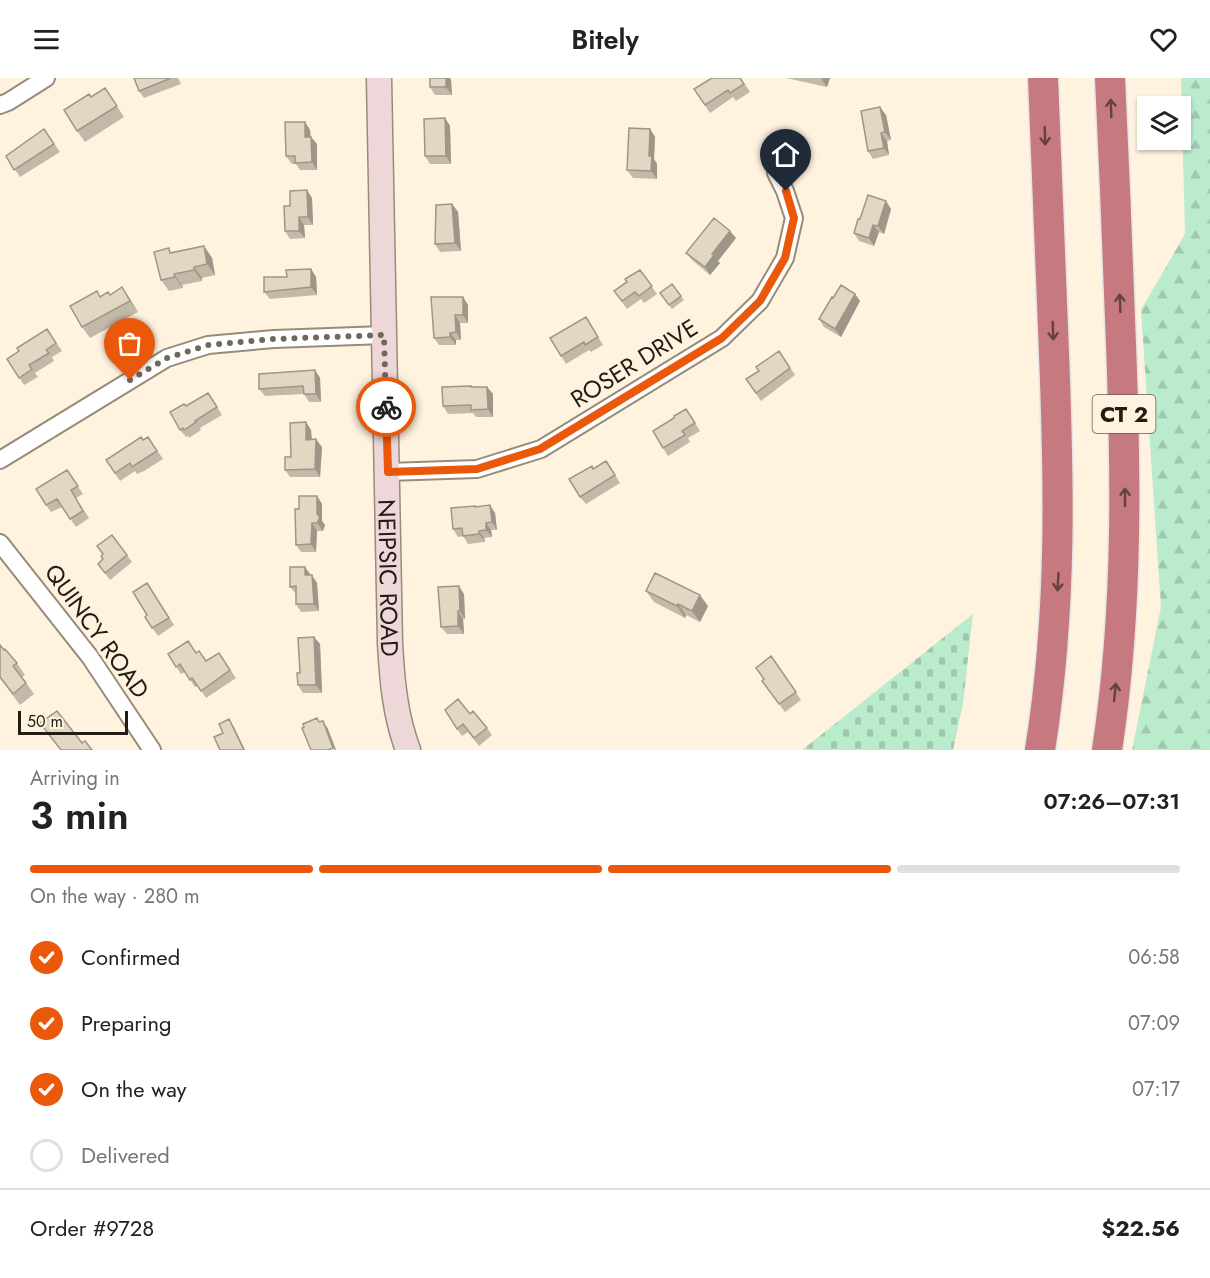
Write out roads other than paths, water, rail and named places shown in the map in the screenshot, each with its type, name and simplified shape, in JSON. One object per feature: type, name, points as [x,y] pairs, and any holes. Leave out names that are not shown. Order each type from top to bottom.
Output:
[{"type":"highway","name":"CT 2","points":[[1040,750],[1056,605],[1059,494],[1043,78]]},
{"type":"highway","name":"CT 2","points":[[1107,750],[1121,622],[1126,478],[1110,78]]},
{"type":"highway","points":[[1026,750],[1035,715],[1048,692]]},
{"type":"street","points":[[0,105],[46,78]]},
{"type":"street","name":"NEIPSIC ROAD","points":[[380,78],[390,643],[397,716],[408,750]]},
{"type":"street","name":"ROSER DRIVE","points":[[388,472],[477,469],[540,449],[722,338],[760,301],[785,258],[794,218],[786,191],[776,173]]},
{"type":"street","points":[[0,460],[167,358],[208,345],[274,339],[384,335]]},
{"type":"street","name":"QUINCY ROAD","points":[[0,543],[90,657],[152,750]]}]
